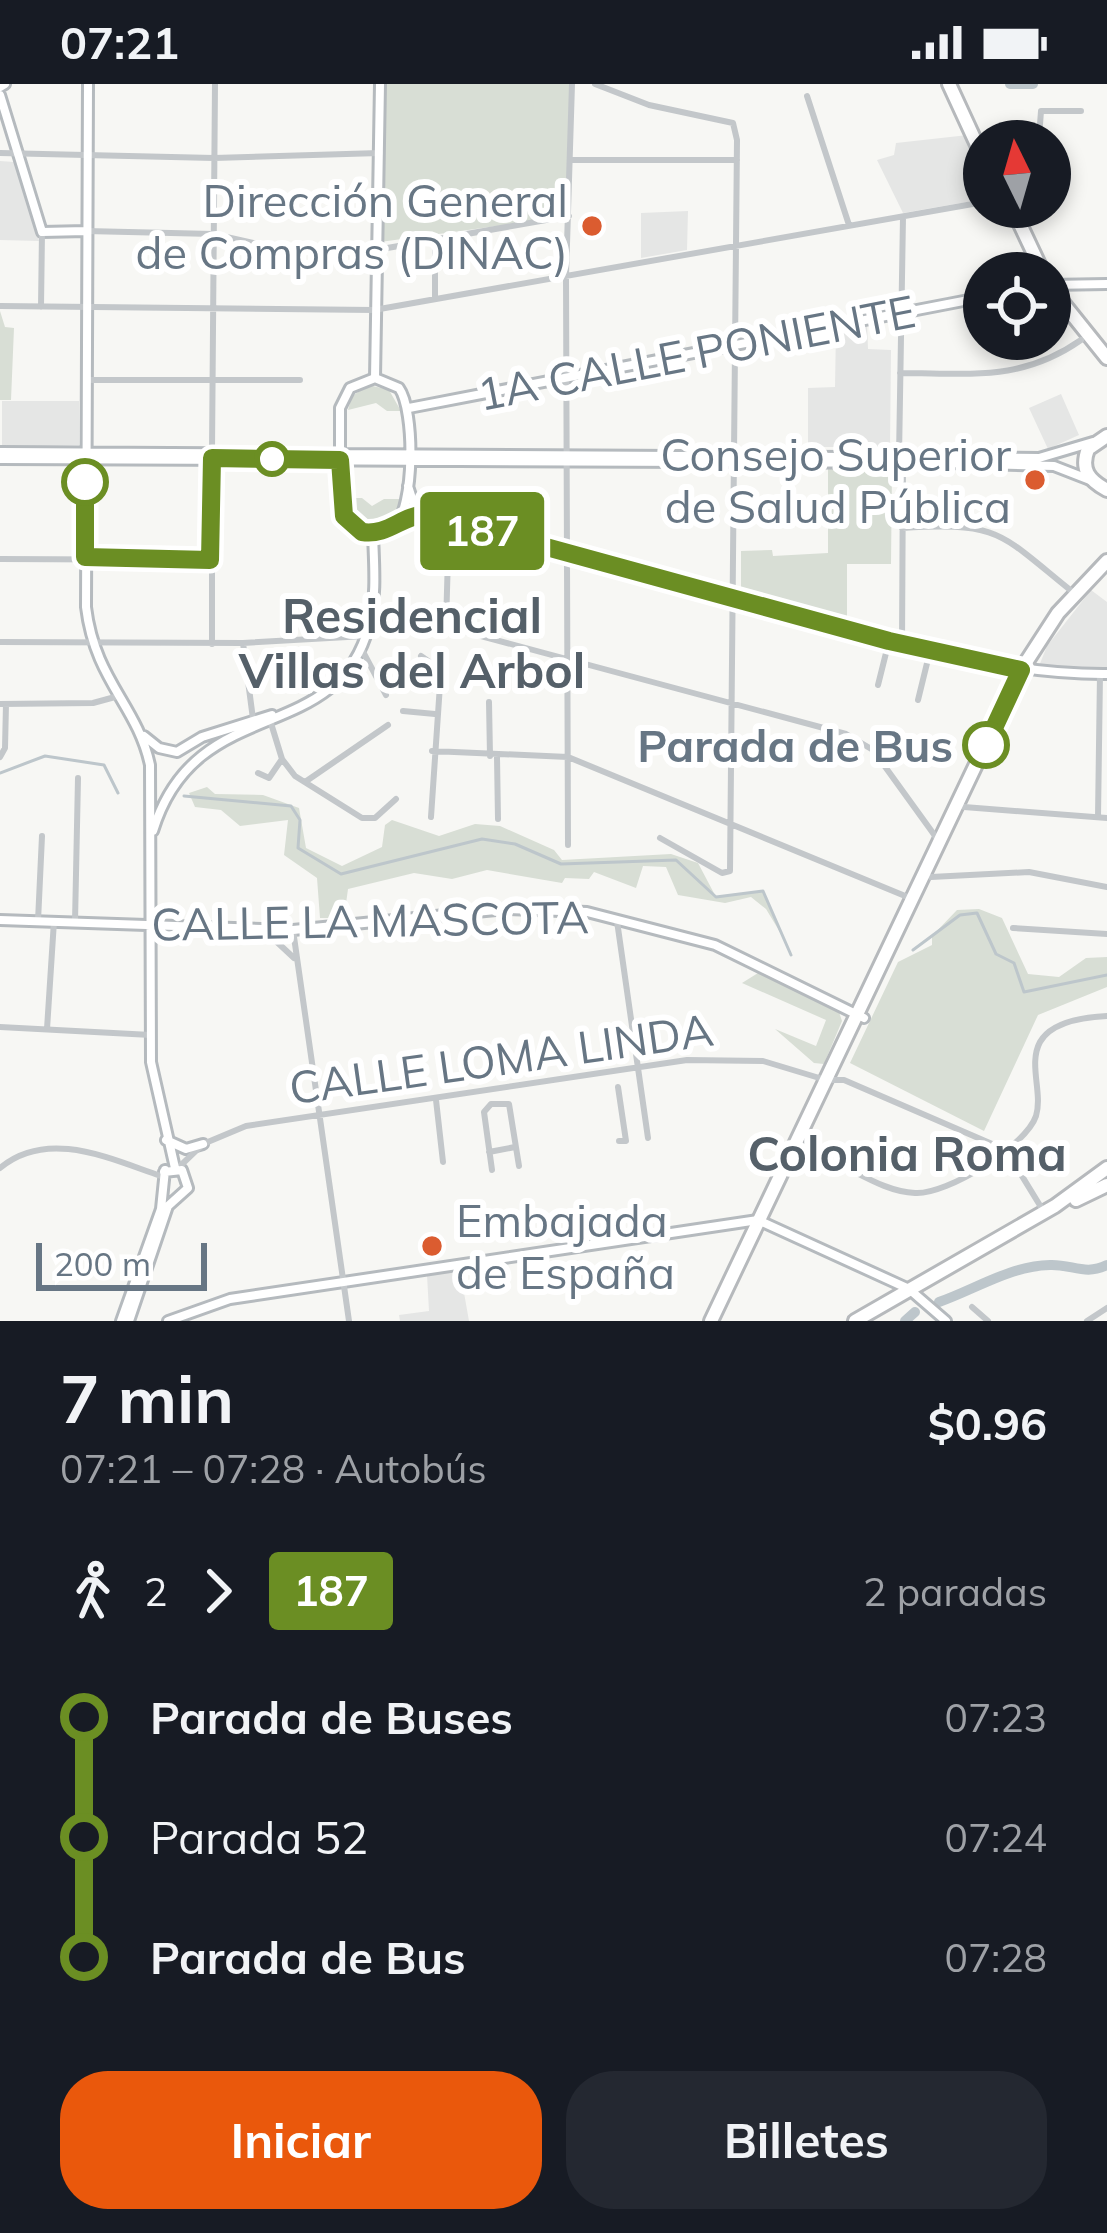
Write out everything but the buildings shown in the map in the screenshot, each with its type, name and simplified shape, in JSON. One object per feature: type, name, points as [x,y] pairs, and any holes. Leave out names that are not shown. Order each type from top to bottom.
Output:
[{"type":"highway","points":[[952,84],[972,120]]},
{"type":"highway","points":[[952,84],[967,120]]},
{"type":"highway","points":[[1071,314],[1107,362]]},
{"type":"highway","points":[[1071,327],[1107,362]]},
{"type":"highway","points":[[1101,439],[1085,457],[1091,481],[1107,490]]},
{"type":"highway","points":[[715,1321],[912,898],[1025,671],[1075,593],[1107,561]]},
{"type":"highway","points":[[860,1016],[931,878],[1025,671],[1065,616],[1107,572]]},
{"type":"highway","points":[[865,1321],[1107,1168]]},
{"type":"highway","points":[[855,1321],[1107,1185]]},
{"type":"main road","points":[[88,84],[85,557],[90,642],[115,697],[159,748],[181,750],[253,719],[284,713]]},
{"type":"main road","points":[[375,378],[380,84]]},
{"type":"main road","points":[[2,89],[42,232],[86,231]]},
{"type":"main road","points":[[1071,285],[1107,284]]},
{"type":"main road","name":"1A CALLE PONIENTE","points":[[409,408],[963,301]]},
{"type":"main road","points":[[402,520],[408,486],[409,408],[399,388],[375,378],[350,388],[341,401],[344,516],[351,526],[373,534],[426,514]]},
{"type":"main road","points":[[0,455],[1053,458],[1101,439]]},
{"type":"main road","points":[[901,459],[1054,466],[1091,481]]},
{"type":"main road","points":[[408,486],[413,505],[426,514],[568,555],[930,651],[1025,671],[1104,674]]},
{"type":"main road","points":[[159,810],[197,755],[327,692],[366,636],[373,607],[373,534]]},
{"type":"main road","points":[[128,1321],[168,1206],[188,1187],[173,1172],[169,1156],[151,1035],[152,779],[139,730]]},
{"type":"main road","points":[[151,838],[182,763],[181,750]]},
{"type":"main road","name":"CALLE LA MASCOTA","points":[[0,920],[293,930],[518,909],[617,918],[715,945],[860,1016]]},
{"type":"main road","points":[[165,1139],[180,1149],[202,1144]]},
{"type":"main road","points":[[128,1321],[173,1172]]},
{"type":"main road","points":[[165,1193],[179,1196]]},
{"type":"main road","points":[[168,1321],[205,1305],[345,1280],[762,1222],[912,1290],[946,1321]]},
{"type":"street","points":[[212,644],[215,84]]},
{"type":"street","points":[[568,845],[566,276],[572,84]]},
{"type":"street","points":[[596,84],[649,105],[734,123],[738,244],[730,868],[725,874],[660,838]]},
{"type":"street","points":[[807,95],[849,225]]},
{"type":"street","points":[[1043,120],[1042,111],[1082,111]]},
{"type":"street","points":[[0,153],[214,158],[380,154]]},
{"type":"street","points":[[572,160],[737,160]]},
{"type":"street","points":[[0,306],[374,310],[963,206]]},
{"type":"street","points":[[86,231],[213,234],[285,250],[376,250],[570,216]]},
{"type":"street","points":[[902,644],[899,313],[903,217]]},
{"type":"street","points":[[41,307],[42,232]]},
{"type":"street","points":[[435,241],[435,299]]},
{"type":"street","points":[[900,373],[1019,372],[1045,364],[1081,340]]},
{"type":"street","points":[[85,380],[300,380]]},
{"type":"street","points":[[446,625],[449,522]]},
{"type":"street","points":[[902,528],[982,526],[1022,550],[1075,593]]},
{"type":"street","points":[[0,559],[210,560]]},
{"type":"street","points":[[373,607],[859,740],[873,750],[940,842]]},
{"type":"street","points":[[0,642],[243,644],[366,636]]},
{"type":"street","points":[[878,685],[889,641]]},
{"type":"street","points":[[243,644],[253,719]]},
{"type":"street","points":[[361,648],[386,694]]},
{"type":"street","points":[[918,700],[930,651]]},
{"type":"street","points":[[422,656],[441,670],[431,817]]},
{"type":"street","points":[[964,807],[1103,817],[1104,674]]},
{"type":"street","points":[[0,757],[5,748],[3,704],[93,703],[115,697]]},
{"type":"street","points":[[489,702],[498,819]]},
{"type":"street","points":[[403,711],[435,714]]},
{"type":"street","points":[[270,720],[282,759],[304,782],[362,818],[375,818],[396,799]]},
{"type":"street","points":[[304,782],[388,725]]},
{"type":"street","points":[[432,751],[568,757],[912,898]]},
{"type":"street","points":[[258,772],[269,778],[282,759]]},
{"type":"street","points":[[75,922],[78,778]]},
{"type":"street","points":[[38,921],[42,836]]},
{"type":"street","points":[[931,878],[1029,872],[1107,887]]},
{"type":"street","points":[[617,918],[648,1138]]},
{"type":"street","points":[[47,1029],[54,921]]},
{"type":"street","points":[[1013,928],[1107,934]]},
{"type":"street","points":[[263,930],[296,960]]},
{"type":"street","points":[[293,930],[349,1321]]},
{"type":"street","points":[[845,1167],[891,1189],[924,1194],[946,1187],[1026,1137],[1037,1112],[1040,1043],[1056,1028],[1107,1016]]},
{"type":"street","points":[[0,1027],[151,1035]]},
{"type":"street","name":"CALLE LOMA LINDA","points":[[202,1144],[246,1126],[639,1066],[749,1059],[831,1079],[1006,1150]]},
{"type":"street","points":[[618,1087],[626,1141],[619,1141]]},
{"type":"street","points":[[502,1103],[506,1089]]},
{"type":"street","points":[[484,1092],[491,1104]]},
{"type":"street","points":[[620,1100],[641,1097]]},
{"type":"street","points":[[436,1100],[443,1162]]},
{"type":"street","points":[[492,1170],[484,1112],[491,1104],[511,1107],[519,1166]]},
{"type":"street","points":[[625,1130],[646,1127]]},
{"type":"street","points":[[2,1163],[38,1150],[74,1148],[173,1172],[202,1144]]},
{"type":"street","points":[[489,1152],[516,1147]]},
{"type":"street","points":[[1006,1150],[1044,1212]]},
{"type":"street","points":[[1087,1321],[1107,1308]]},
{"type":"street","points":[[966,1321],[975,1309],[988,1321]]},
{"type":"shaded area","points":[[381,84],[571,84],[570,216],[380,242]]},
{"type":"shaded area","points":[[963,136],[963,203],[903,213],[877,160],[894,155],[896,143]]},
{"type":"shaded area","points":[[0,161],[14,162],[39,241],[0,240]]},
{"type":"shaded area","points":[[688,211],[687,250],[641,258],[641,213]]},
{"type":"shaded area","points":[[0,311],[5,327],[14,328],[11,400],[0,400]]},
{"type":"shaded area","points":[[867,322],[868,349],[891,350],[890,447],[808,447],[808,388],[835,387],[836,329]]},
{"type":"shaded area","points":[[369,385],[389,390],[401,411],[387,411],[376,403],[348,410],[352,396]]},
{"type":"shaded area","points":[[1061,394],[1079,435],[1048,449],[1029,408]]},
{"type":"shaded area","points":[[2,401],[79,401],[79,445],[2,447]]},
{"type":"shaded area","points":[[828,468],[892,471],[891,564],[847,564],[847,622],[741,594],[741,551],[772,550],[773,556],[828,553]]},
{"type":"shaded area","points":[[347,498],[362,498],[372,506],[384,499],[401,499],[397,513],[375,525],[354,515]]},
{"type":"shaded area","points":[[1091,590],[1107,602],[1107,668],[1039,666],[1047,646]]},
{"type":"shaded area","points":[[207,787],[215,794],[263,795],[299,808],[306,848],[342,866],[382,847],[385,825],[392,820],[439,836],[475,824],[500,826],[554,850],[562,860],[671,854],[698,863],[716,897],[763,891],[786,942],[766,909],[751,897],[725,903],[678,895],[666,867],[643,866],[636,888],[594,872],[589,879],[565,878],[562,883],[487,870],[452,879],[414,873],[348,889],[344,918],[320,918],[317,878],[284,855],[288,820],[240,826],[221,810],[195,807],[189,793]]},
{"type":"shaded area","points":[[979,909],[1002,918],[1028,974],[1059,977],[1086,958],[1107,957],[1107,987],[1038,1015],[984,1131],[850,1063],[898,962],[932,945],[932,936],[957,910]]},
{"type":"shaded area","points":[[758,973],[839,1012],[842,1021],[824,1064],[814,1063],[775,1029],[816,1046],[826,1020],[742,983]]},
{"type":"shaded area","points":[[460,1270],[469,1321],[400,1321],[399,1315],[429,1311],[427,1275]]},
{"type":"waterway","points":[[1010,84],[1033,84]]},
{"type":"waterway","points":[[0,773],[45,756],[104,765],[118,793]]},
{"type":"waterway","points":[[184,796],[291,806],[300,820],[298,848],[341,874],[482,839],[515,844],[561,864],[676,860],[716,897],[763,891],[791,955]]},
{"type":"waterway","points":[[913,950],[960,915],[977,913],[996,954],[1014,963],[1024,992],[1107,975]]},
{"type":"waterway","points":[[1057,1212],[1073,1202]]},
{"type":"waterway","points":[[939,1302],[1021,1269],[1050,1265],[1092,1270],[1107,1265]]},
{"type":"waterway","points":[[905,1321],[915,1312]]},
{"type":"bus line","name":"187","points":[[85,482],[85,557],[210,560],[212,458],[340,460],[344,516],[362,532],[382,532],[407,517],[426,514],[889,641],[1021,670],[986,745]]},
{"type":"place","name":"Dirección General de Compras (DINAC)","points":[[592,226]]},
{"type":"place","name":"Consejo Superior de Salud Pública","points":[[1035,480]]},
{"type":"place","name":"Parada de Bus","points":[[986,745]]},
{"type":"place","name":"Embajada de España","points":[[432,1246]]},
{"type":"district","name":"Residencial Villas del Arbol","points":[[412,642]]},
{"type":"district","name":"Colonia Roma","points":[[907,1153]]}]
